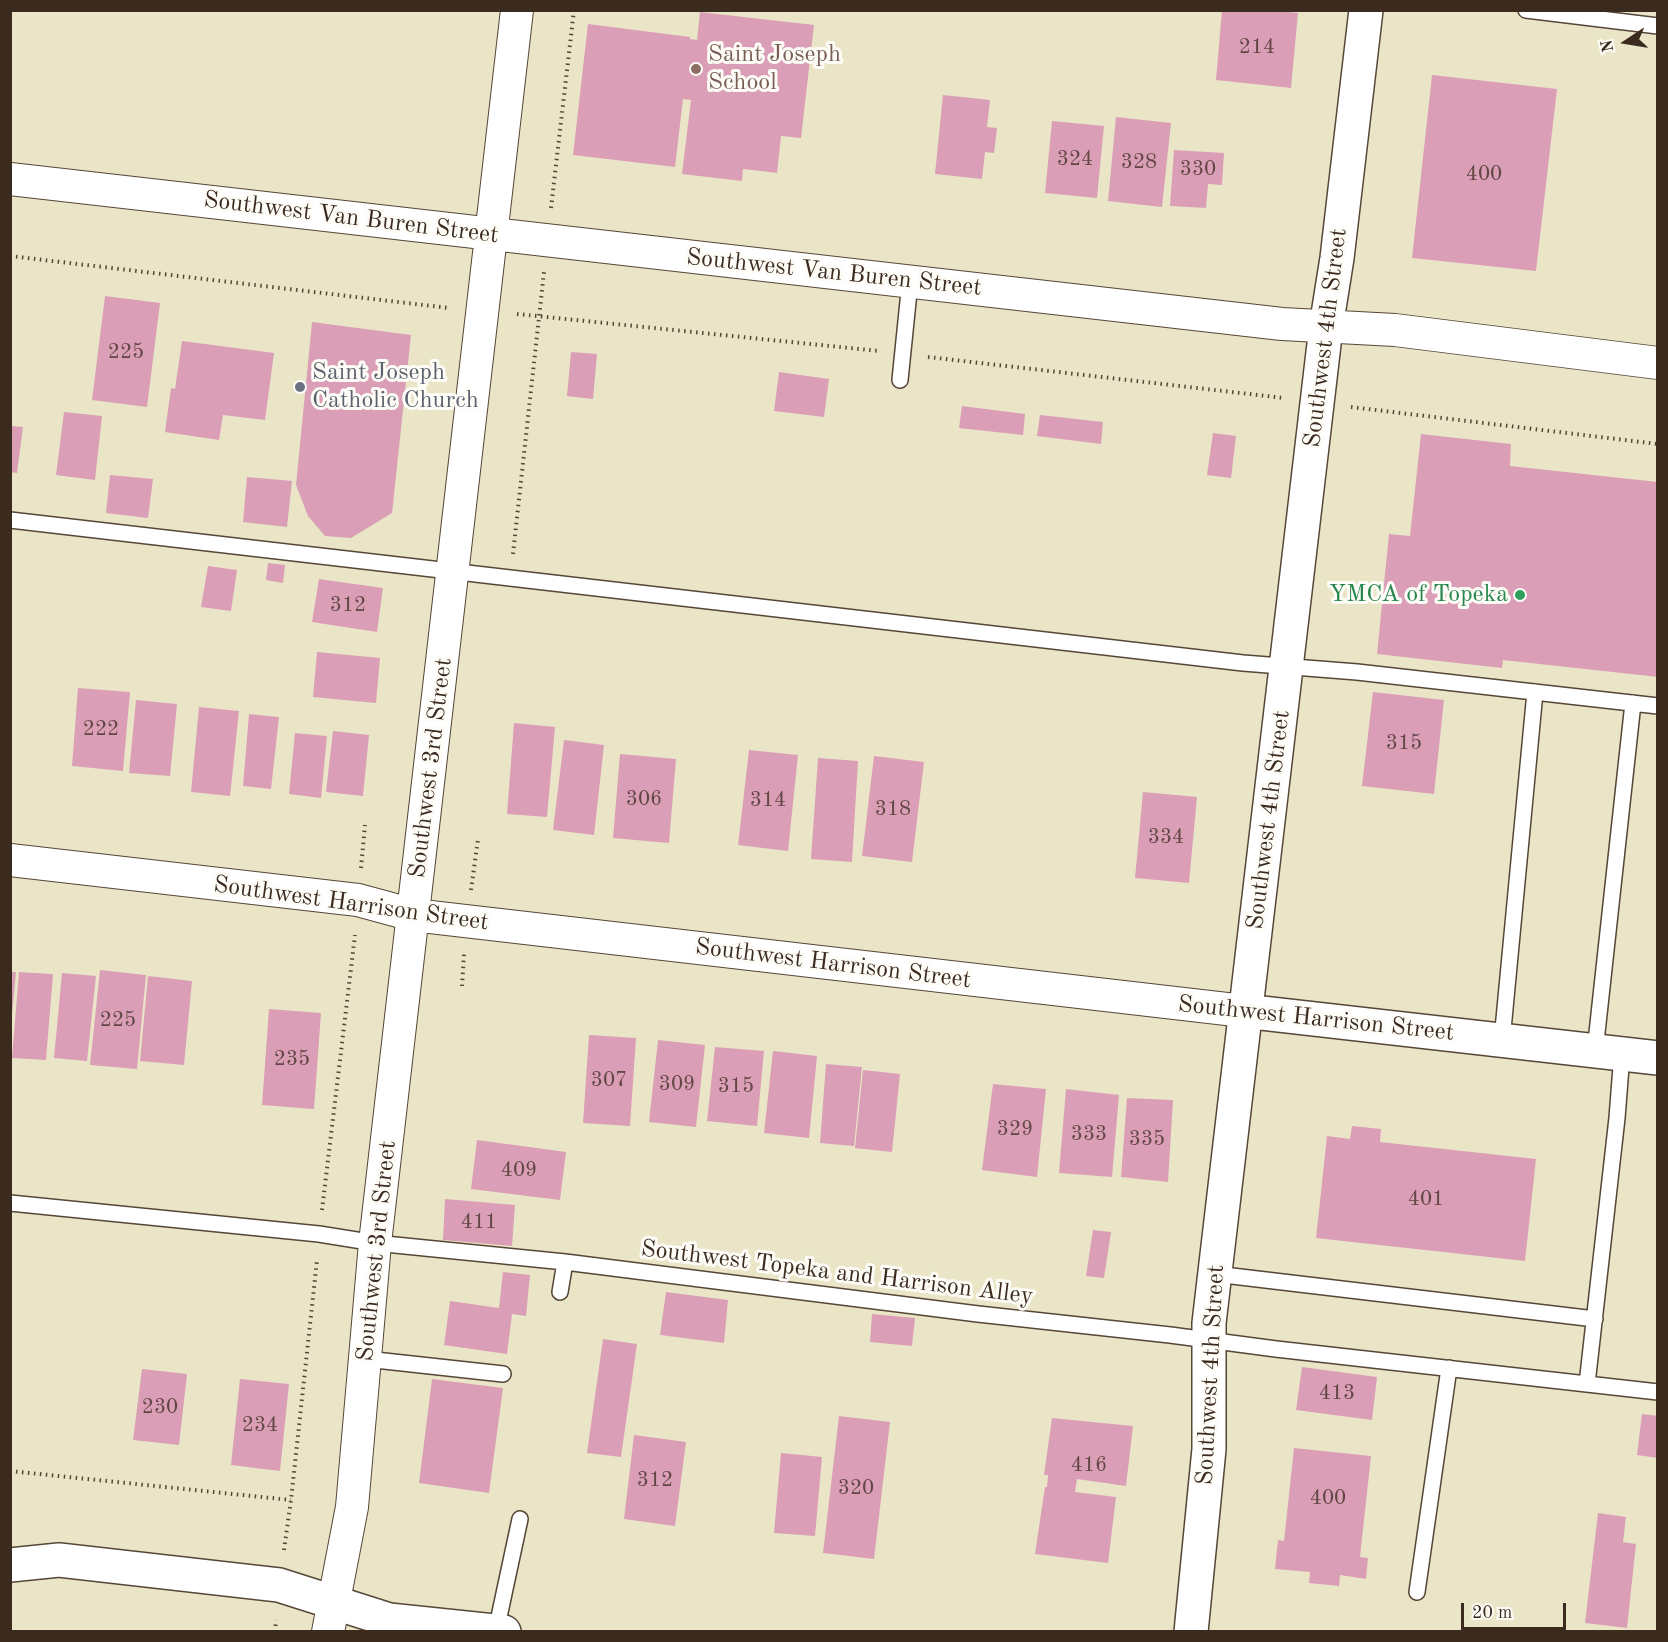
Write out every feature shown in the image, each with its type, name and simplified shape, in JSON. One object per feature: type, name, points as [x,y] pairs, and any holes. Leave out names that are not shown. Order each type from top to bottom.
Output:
[{"type":"street","name":"Southwest 3rd Street","points":[[331,1617],[352,1507],[375,1243],[517,10]]},
{"type":"street","name":"Southwest 4th Street","points":[[1191,1632],[1209,1449],[1209,1323],[1244,1011],[1256,931],[1326,327],[1337,258],[1366,10]]},
{"type":"street","name":"Southwest Van Buren Street","points":[[10,179],[1282,324],[1395,330],[1658,363]]},
{"type":"street","name":"Southwest Harrison Street","points":[[10,860],[358,900],[413,915],[1658,1058]]},
{"type":"street","points":[[10,1565],[59,1560],[279,1585],[331,1617],[389,1620],[504,1632]]},
{"type":"lane","points":[[1526,10],[1658,26]]},
{"type":"lane","points":[[900,380],[910,282]]},
{"type":"lane","points":[[10,520],[1243,663],[1658,706]]},
{"type":"lane","points":[[1502,1040],[1535,692]]},
{"type":"lane","points":[[1587,1384],[1617,1118],[1608,1052],[1633,703]]},
{"type":"lane","name":"Southwest Topeka and Harrison Alley","points":[[10,1203],[319,1234],[375,1243],[565,1262],[1658,1392]]},
{"type":"lane","points":[[560,1292],[565,1262]]},
{"type":"lane","points":[[1215,1274],[1594,1320]]},
{"type":"lane","points":[[366,1359],[503,1374]]},
{"type":"lane","points":[[1417,1592],[1449,1368]]},
{"type":"lane","points":[[496,1631],[520,1519]]},
{"type":"path","points":[[510,578],[574,10]]},
{"type":"path","points":[[10,256],[416,304],[903,354],[1658,444]]},
{"type":"path","points":[[10,1471],[291,1500]]},
{"type":"building","points":[[1222,10],[1270,10],[1298,13],[1291,88],[1216,80]]},
{"type":"building","name":"Saint Joseph School","points":[[700,12],[814,25],[801,138],[781,136],[777,173],[743,169],[742,181],[682,174],[691,100],[683,99],[675,167],[573,155],[588,24],[690,37],[690,39],[697,40]]},
{"type":"building","points":[[1432,75],[1557,89],[1536,271],[1412,258]]},
{"type":"building","points":[[943,95],[990,100],[987,127],[997,128],[994,153],[985,152],[982,179],[935,174]]},
{"type":"building","points":[[1116,117],[1171,123],[1162,207],[1108,201]]},
{"type":"building","points":[[1052,121],[1104,126],[1097,198],[1045,193]]},
{"type":"building","points":[[1174,150],[1224,153],[1222,185],[1208,184],[1206,208],[1170,206]]},
{"type":"building","points":[[105,296],[160,303],[147,407],[92,400]]},
{"type":"building","name":"Saint Joseph Catholic Church","points":[[312,322],[411,335],[392,513],[351,538],[325,536],[308,516],[296,485]]},
{"type":"building","points":[[182,341],[274,353],[265,420],[223,415],[219,440],[165,432],[171,388],[175,389]]},
{"type":"building","points":[[571,352],[597,354],[593,399],[567,396]]},
{"type":"building","points":[[779,372],[829,379],[824,417],[774,411]]},
{"type":"building","points":[[962,406],[1025,414],[1023,435],[959,428]]},
{"type":"building","points":[[64,412],[102,416],[95,480],[56,475]]},
{"type":"building","points":[[1040,415],[1103,422],[1101,444],[1037,436]]},
{"type":"building","points":[[10,426],[23,427],[17,473],[10,472]]},
{"type":"building","points":[[1213,433],[1236,436],[1231,478],[1207,475]]},
{"type":"building","name":"YMCA of Topeka","points":[[1421,434],[1511,444],[1510,466],[1658,482],[1658,677],[1503,660],[1502,668],[1377,654],[1389,534],[1410,536]]},
{"type":"building","points":[[110,475],[153,479],[148,518],[106,513]]},
{"type":"building","points":[[247,477],[292,481],[287,527],[243,522]]},
{"type":"building","points":[[268,563],[285,565],[283,583],[266,580]]},
{"type":"building","points":[[208,566],[237,570],[231,611],[201,607]]},
{"type":"building","points":[[319,579],[383,588],[377,632],[312,622]]},
{"type":"building","points":[[317,652],[380,658],[376,703],[313,697]]},
{"type":"building","points":[[78,688],[130,692],[123,771],[72,766]]},
{"type":"building","points":[[1373,692],[1444,700],[1434,794],[1362,786]]},
{"type":"building","points":[[136,700],[177,704],[170,776],[129,773]]},
{"type":"building","points":[[199,707],[239,711],[230,796],[191,792]]},
{"type":"building","points":[[249,714],[279,717],[271,789],[243,786]]},
{"type":"building","points":[[514,723],[555,727],[547,817],[507,814]]},
{"type":"building","points":[[333,731],[369,735],[363,796],[326,792]]},
{"type":"building","points":[[295,733],[327,736],[321,798],[289,794]]},
{"type":"building","points":[[564,740],[604,745],[594,835],[553,830]]},
{"type":"building","points":[[749,750],[798,755],[788,851],[738,845]]},
{"type":"building","points":[[620,754],[676,759],[669,843],[613,838]]},
{"type":"building","points":[[874,756],[924,762],[912,862],[862,856]]},
{"type":"building","points":[[818,758],[858,761],[852,862],[811,859]]},
{"type":"building","points":[[1143,792],[1197,797],[1189,883],[1135,878]]},
{"type":"building","points":[[100,970],[146,975],[137,1069],[90,1065]]},
{"type":"building","points":[[10,972],[16,972],[12,1015],[10,1015]]},
{"type":"building","points":[[19,972],[53,974],[46,1060],[12,1058]]},
{"type":"building","points":[[62,973],[96,976],[87,1061],[54,1058]]},
{"type":"building","points":[[148,976],[192,981],[184,1065],[140,1061]]},
{"type":"building","points":[[269,1009],[321,1013],[314,1109],[262,1105]]},
{"type":"building","points":[[589,1035],[636,1038],[630,1126],[583,1123]]},
{"type":"building","points":[[658,1040],[705,1045],[696,1127],[649,1122]]},
{"type":"building","points":[[715,1047],[764,1051],[757,1126],[707,1121]]},
{"type":"building","points":[[773,1051],[817,1056],[809,1138],[764,1133]]},
{"type":"building","points":[[826,1064],[862,1067],[854,1146],[820,1143]]},
{"type":"building","points":[[863,1070],[900,1074],[892,1152],[855,1148]]},
{"type":"building","points":[[993,1084],[1046,1089],[1037,1177],[982,1170]]},
{"type":"building","points":[[1066,1089],[1119,1095],[1112,1177],[1059,1173]]},
{"type":"building","points":[[1127,1098],[1173,1100],[1168,1182],[1121,1177]]},
{"type":"building","points":[[1352,1126],[1381,1129],[1380,1142],[1536,1159],[1525,1261],[1316,1238],[1327,1136],[1350,1139]]},
{"type":"building","points":[[477,1140],[566,1152],[560,1200],[471,1189]]},
{"type":"building","points":[[445,1199],[515,1205],[512,1246],[443,1240]]},
{"type":"building","points":[[1093,1230],[1111,1232],[1104,1278],[1086,1276]]},
{"type":"building","points":[[503,1272],[530,1275],[526,1316],[512,1314],[507,1354],[444,1345],[450,1301],[499,1308]]},
{"type":"building","points":[[666,1292],[728,1300],[724,1343],[660,1335]]},
{"type":"building","points":[[872,1314],[915,1318],[912,1346],[870,1342]]},
{"type":"building","points":[[603,1339],[637,1344],[621,1457],[587,1453]]},
{"type":"building","points":[[1302,1367],[1377,1377],[1372,1420],[1296,1410]]},
{"type":"building","points":[[142,1369],[187,1374],[179,1445],[133,1440]]},
{"type":"building","points":[[240,1379],[289,1384],[280,1471],[231,1465]]},
{"type":"building","points":[[432,1379],[503,1388],[489,1493],[419,1483]]},
{"type":"building","points":[[1642,1414],[1658,1416],[1658,1458],[1637,1455]]},
{"type":"building","points":[[839,1416],[890,1422],[874,1559],[823,1553]]},
{"type":"building","points":[[1052,1418],[1133,1426],[1126,1486],[1077,1479],[1075,1492],[1116,1497],[1108,1563],[1035,1554],[1045,1487],[1047,1487],[1048,1475],[1044,1475]]},
{"type":"building","points":[[634,1435],[686,1442],[675,1526],[624,1519]]},
{"type":"building","points":[[1294,1448],[1371,1456],[1360,1557],[1368,1558],[1366,1579],[1340,1575],[1339,1586],[1309,1583],[1310,1572],[1275,1569],[1278,1540],[1284,1541]]},
{"type":"building","points":[[781,1453],[822,1457],[815,1536],[774,1533]]},
{"type":"building","points":[[1598,1513],[1626,1517],[1623,1542],[1636,1544],[1627,1628],[1585,1623]]},
{"type":"place","name":"Saint Joseph School","points":[[696,69]]},
{"type":"place","name":"Saint Joseph Catholic Church","points":[[300,387]]},
{"type":"place","name":"YMCA of Topeka","points":[[1520,595]]}]
